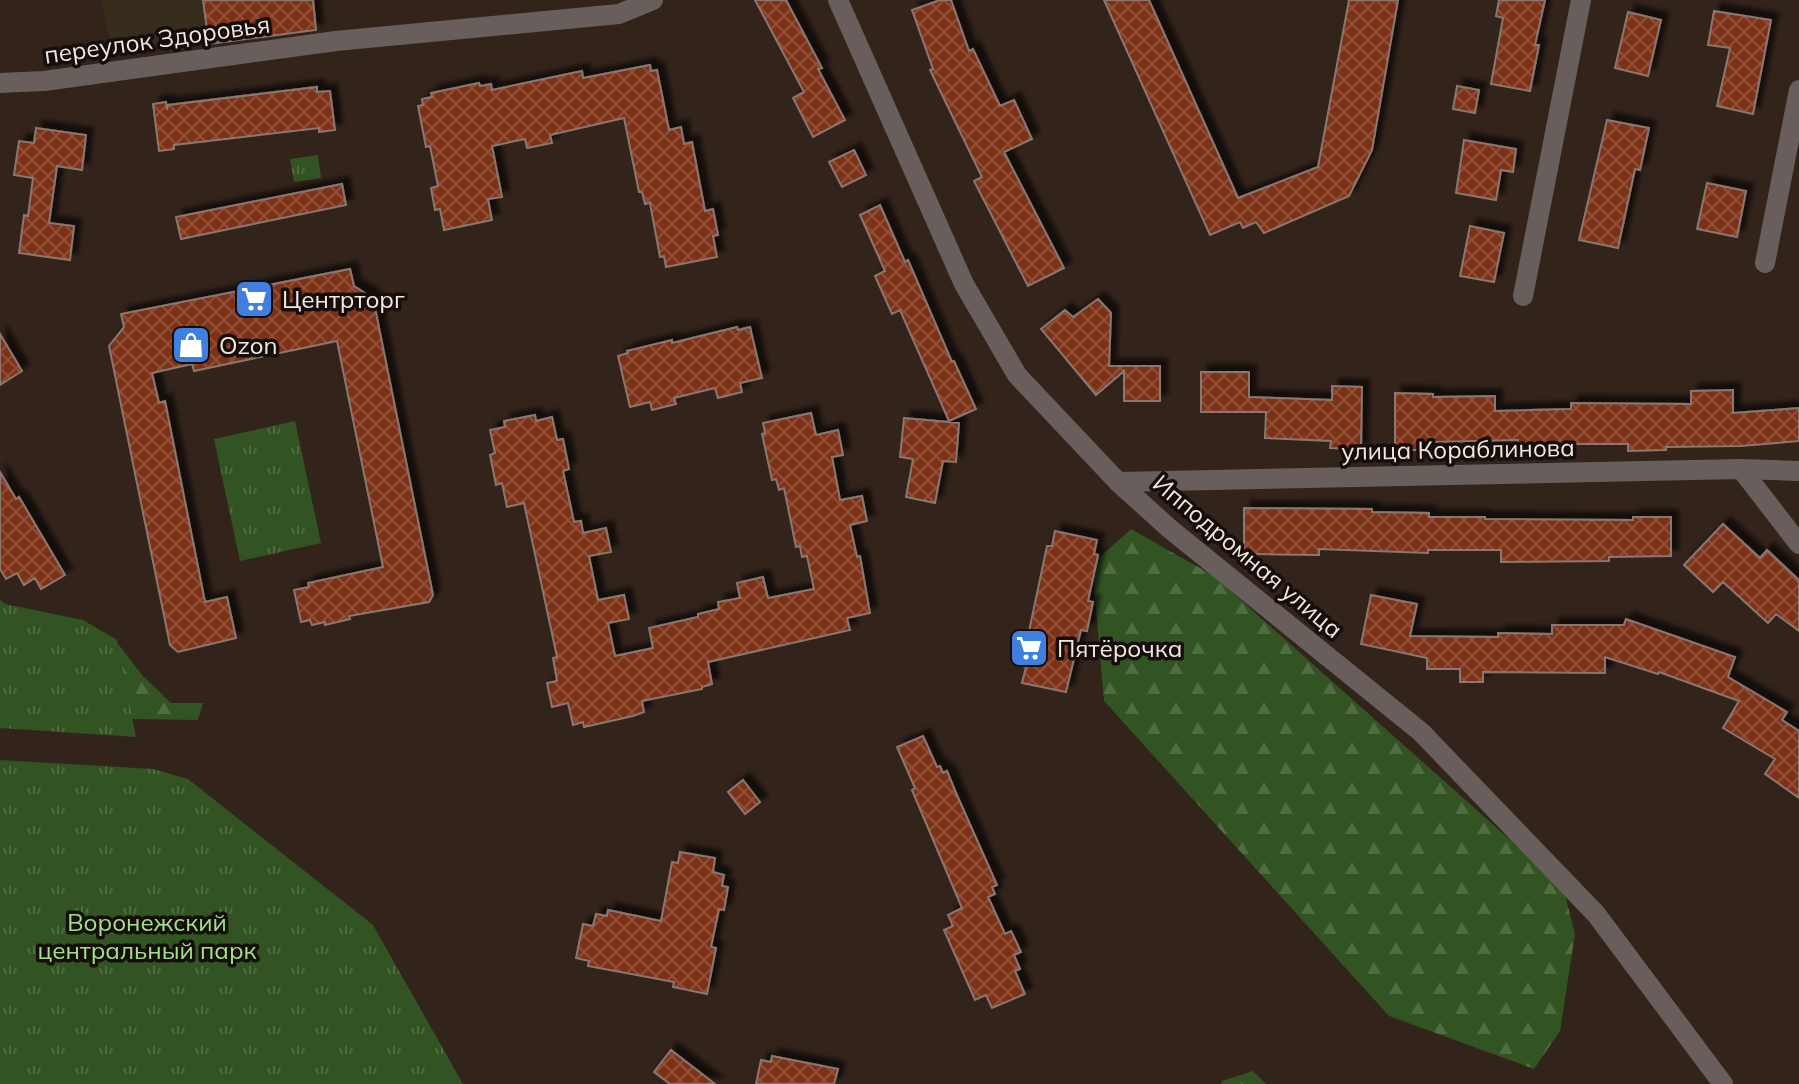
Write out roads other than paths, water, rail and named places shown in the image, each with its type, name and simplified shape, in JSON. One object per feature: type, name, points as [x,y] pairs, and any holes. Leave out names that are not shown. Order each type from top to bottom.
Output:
[{"type":"street","name":"переулок Здоровья","points":[[0,83],[44,81],[336,41],[619,14],[653,0]]},
{"type":"street","name":"Ипподромная улица","points":[[838,0],[964,284],[1017,375],[1118,482],[1170,529],[1421,732],[1596,914],[1723,1084]]},
{"type":"street","points":[[1523,296],[1581,0]]},
{"type":"street","points":[[1765,263],[1799,90]]},
{"type":"street","name":"улица Кораблинова","points":[[1118,482],[1741,469],[1799,471]]},
{"type":"street","points":[[1741,469],[1799,544]]},
{"type":"place","name":"Центрторг","points":[[254,299]]},
{"type":"place","name":"Ozon","points":[[191,345]]},
{"type":"place","name":"Пятёрочка","points":[[1029,648]]},
{"type":"park label","name":"Воронежский центральный парк","points":[[147,936]]}]
